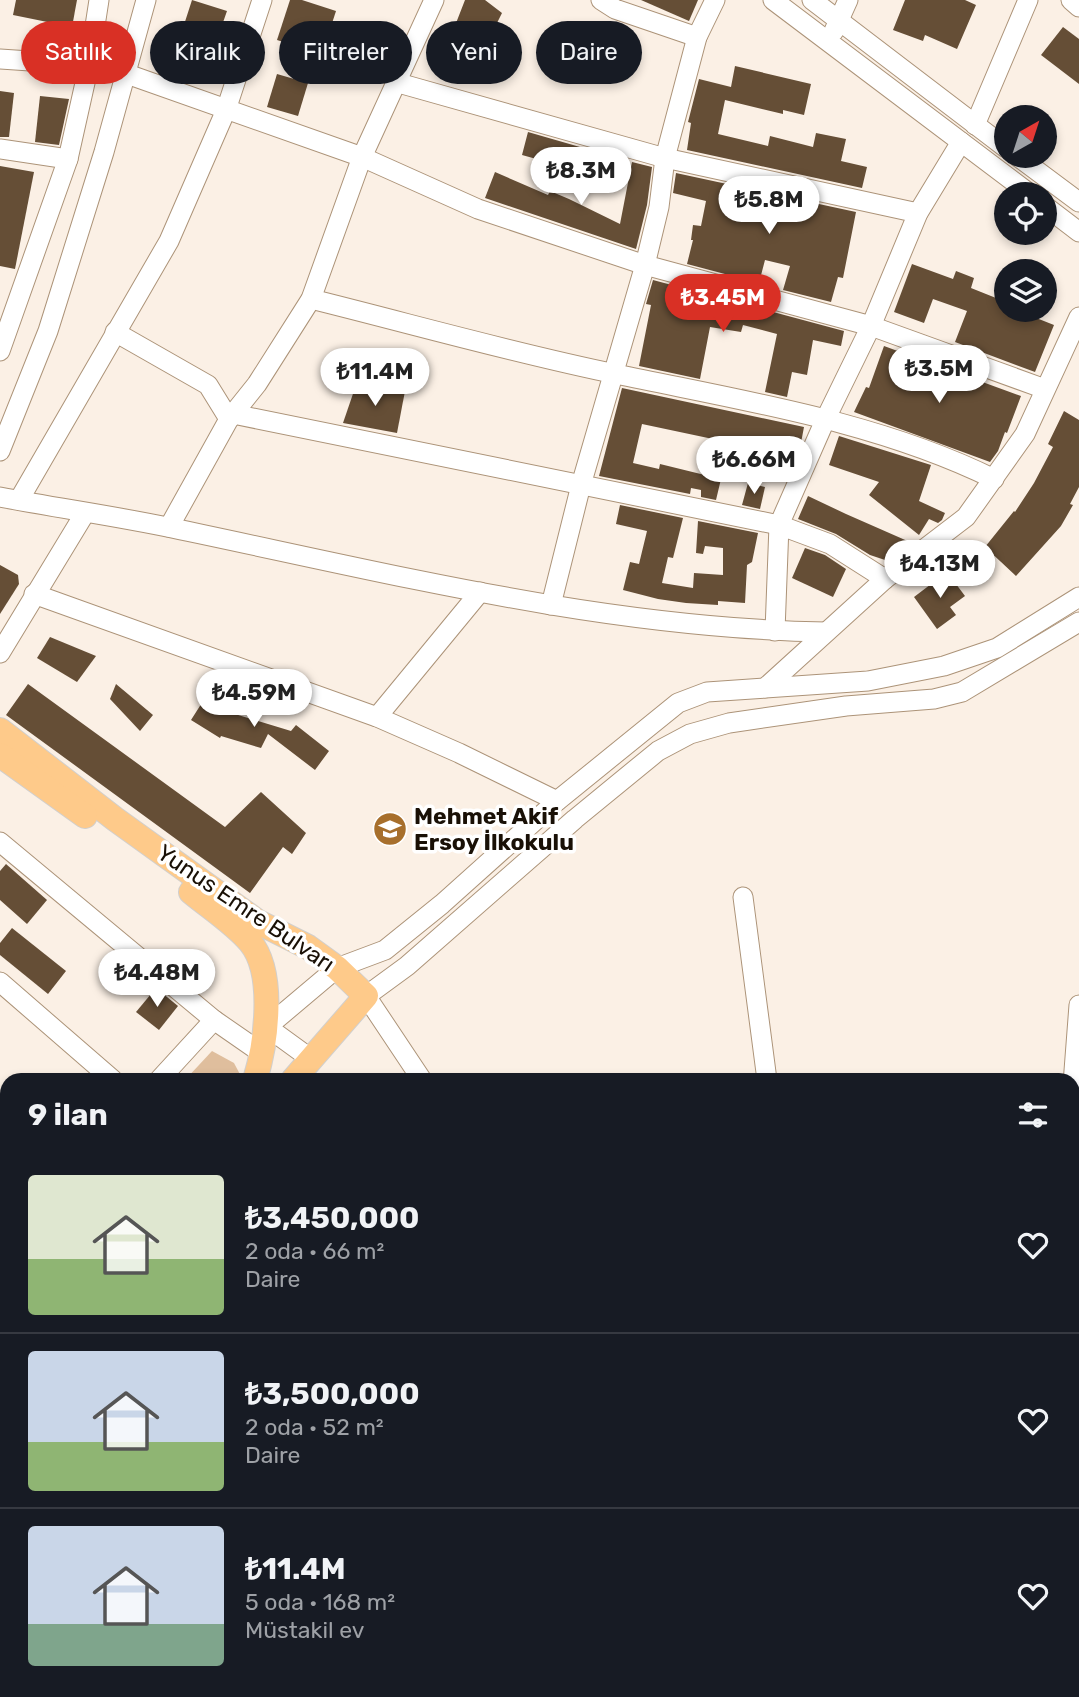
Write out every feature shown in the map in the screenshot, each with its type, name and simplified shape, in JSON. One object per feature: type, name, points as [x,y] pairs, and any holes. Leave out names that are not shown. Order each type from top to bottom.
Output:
[{"type":"main road","name":"Yunus Emre Bulvarı","points":[[0,730],[115,819],[258,922],[308,947],[337,968],[366,996]]},
{"type":"main road","name":"Yunus Emre Bulvarı","points":[[0,755],[191,892],[251,942],[260,963],[264,984],[267,1027],[257,1073]]},
{"type":"main road","points":[[299,1073],[366,996]]},
{"type":"street","points":[[96,21],[99,0]]},
{"type":"street","points":[[136,39],[146,0]]},
{"type":"street","points":[[262,0],[226,110],[169,241],[116,332],[10,499],[169,527],[332,564],[606,615],[775,631],[826,632]]},
{"type":"street","points":[[412,46],[434,0]]},
{"type":"street","points":[[601,0],[615,9],[697,37]]},
{"type":"street","points":[[551,605],[580,485],[645,265],[659,206],[665,158],[697,37],[715,0]]},
{"type":"street","points":[[773,0],[1014,182]]},
{"type":"street","points":[[812,0],[994,139]]},
{"type":"street","points":[[828,42],[848,0]]},
{"type":"street","points":[[975,125],[1028,0]]},
{"type":"street","points":[[1071,0],[1079,7]]},
{"type":"street","points":[[0,59],[21,60]]},
{"type":"street","points":[[136,77],[362,157],[478,209],[645,265],[871,326],[1045,389]]},
{"type":"street","points":[[0,351],[68,159],[85,84]]},
{"type":"street","points":[[0,451],[48,331],[124,84]]},
{"type":"street","points":[[169,527],[231,416],[257,384],[311,299],[362,157],[394,84]]},
{"type":"street","points":[[402,84],[665,158],[918,213]]},
{"type":"street","points":[[775,631],[779,525],[826,418],[871,326],[918,213],[961,142]]},
{"type":"street","points":[[0,149],[68,159]]},
{"type":"street","points":[[1033,168],[1079,202]]},
{"type":"street","points":[[1057,215],[1079,232]]},
{"type":"street","points":[[311,299],[611,373],[826,418],[961,463],[994,479]]},
{"type":"street","points":[[765,688],[885,579],[966,517],[1025,434],[1079,317]]},
{"type":"street","points":[[116,332],[208,385],[231,416],[779,525],[830,544],[885,579]]},
{"type":"street","points":[[0,653],[85,513]]},
{"type":"street","points":[[377,717],[480,592]]},
{"type":"street","points":[[34,594],[377,717],[557,801]]},
{"type":"street","points":[[311,1059],[267,1027],[337,968],[385,950],[442,904],[557,801],[678,703],[706,692],[868,681],[944,666],[997,648],[1079,597]]},
{"type":"street","points":[[417,1073],[366,996],[407,966],[575,818],[658,751],[690,734],[729,723],[846,706],[934,699],[962,692],[1079,622]]},
{"type":"street","points":[[0,842],[214,1020],[263,1054]]},
{"type":"street","points":[[743,897],[766,1073]]},
{"type":"street","points":[[0,982],[105,1073]]},
{"type":"street","points":[[1074,1073],[1079,1005]]},
{"type":"street","points":[[165,1073],[214,1020]]},
{"type":"shaded area","points":[[212,1051],[234,1063],[239,1073],[192,1073]]},
{"type":"building","points":[[16,0],[77,0],[73,21],[42,21],[13,15]]},
{"type":"building","points":[[192,0],[227,11],[224,21],[185,21]]},
{"type":"building","points":[[290,0],[302,0],[336,11],[333,21],[283,21]]},
{"type":"building","points":[[465,0],[485,0],[502,13],[498,21],[457,21]]},
{"type":"building","points":[[641,0],[698,0],[689,21]]},
{"type":"building","points":[[905,0],[965,0],[976,5],[957,49],[925,35],[923,41],[893,30]]},
{"type":"building","points":[[1063,27],[1079,39],[1079,84],[1041,55]]},
{"type":"building","points":[[735,66],[811,84],[804,115],[783,110],[783,114],[725,100],[718,134],[768,146],[770,136],[813,147],[816,133],[846,139],[841,161],[867,167],[862,188],[687,150],[691,123],[688,122],[699,79],[731,87]]},
{"type":"building","points":[[277,74],[279,84],[308,84],[298,116],[267,107]]},
{"type":"building","points":[[0,91],[14,93],[9,137],[0,137]]},
{"type":"building","points":[[40,96],[69,99],[59,145],[35,142]]},
{"type":"building","points":[[528,132],[618,158],[608,181],[598,179],[597,182],[574,176],[576,170],[522,155]]},
{"type":"building","points":[[632,162],[652,167],[647,205],[636,249],[485,198],[495,172],[548,195],[550,191],[620,224]]},
{"type":"building","points":[[0,166],[34,172],[15,269],[0,266]]},
{"type":"building","points":[[676,173],[856,212],[843,278],[838,277],[831,302],[783,290],[790,266],[765,260],[759,283],[687,264],[693,240],[693,225],[701,226],[706,201],[673,193]]},
{"type":"building","points":[[912,264],[953,279],[956,271],[974,278],[971,288],[994,297],[994,322],[1046,322],[1054,325],[1035,372],[955,342],[967,311],[933,299],[924,323],[894,312]]},
{"type":"building","points":[[653,280],[844,331],[841,346],[813,340],[807,375],[792,372],[787,397],[765,392],[777,334],[743,325],[741,332],[710,327],[700,379],[639,366],[651,305],[646,304]]},
{"type":"building","points":[[884,346],[1021,396],[1007,433],[1005,432],[998,451],[990,462],[854,412],[866,387],[869,388]]},
{"type":"building","points":[[357,382],[405,391],[397,433],[343,423]]},
{"type":"building","points":[[622,388],[804,427],[800,448],[794,459],[769,454],[768,456],[726,447],[727,442],[642,424],[633,463],[659,469],[660,464],[721,479],[716,500],[701,497],[701,490],[691,488],[690,494],[599,476]]},
{"type":"building","points":[[1064,411],[1079,420],[1079,487],[1061,526],[1016,576],[985,547],[1015,512],[1034,483],[1053,447],[1048,444]]},
{"type":"building","points":[[839,436],[931,465],[919,501],[945,513],[942,520],[938,523],[929,519],[919,535],[869,495],[879,482],[829,465]]},
{"type":"building","points":[[748,483],[765,487],[760,509],[742,505]]},
{"type":"building","points":[[808,496],[912,543],[888,561],[870,555],[836,534],[798,519]]},
{"type":"building","points":[[620,505],[683,518],[673,558],[668,557],[662,583],[693,588],[694,573],[723,575],[723,548],[705,546],[703,554],[696,553],[698,521],[758,533],[752,562],[747,565],[745,603],[686,603],[623,590],[630,562],[639,564],[647,531],[616,524]]},
{"type":"building","points":[[805,548],[825,555],[846,569],[833,597],[792,578]]},
{"type":"building","points":[[0,565],[18,575],[19,584],[0,614]]},
{"type":"building","points":[[947,572],[965,596],[950,607],[956,615],[937,629],[914,597]]},
{"type":"building","points":[[50,637],[96,656],[77,682],[37,658]]},
{"type":"building","points":[[28,684],[225,827],[261,792],[306,833],[292,854],[283,847],[250,893],[6,715]]},
{"type":"building","points":[[116,684],[153,715],[140,731],[110,699]]},
{"type":"building","points":[[212,687],[240,705],[235,714],[291,731],[296,725],[329,751],[315,770],[268,734],[261,748],[221,736],[220,738],[191,720]]},
{"type":"building","points":[[6,864],[47,900],[27,924],[0,900],[0,871]]},
{"type":"building","points":[[12,928],[66,971],[48,994],[0,955],[0,943]]},
{"type":"building","points":[[156,988],[178,1006],[159,1030],[136,1012]]},
{"type":"place","name":"Mehmet Akif Ersoy İlkokulu","points":[[390,829]]}]
